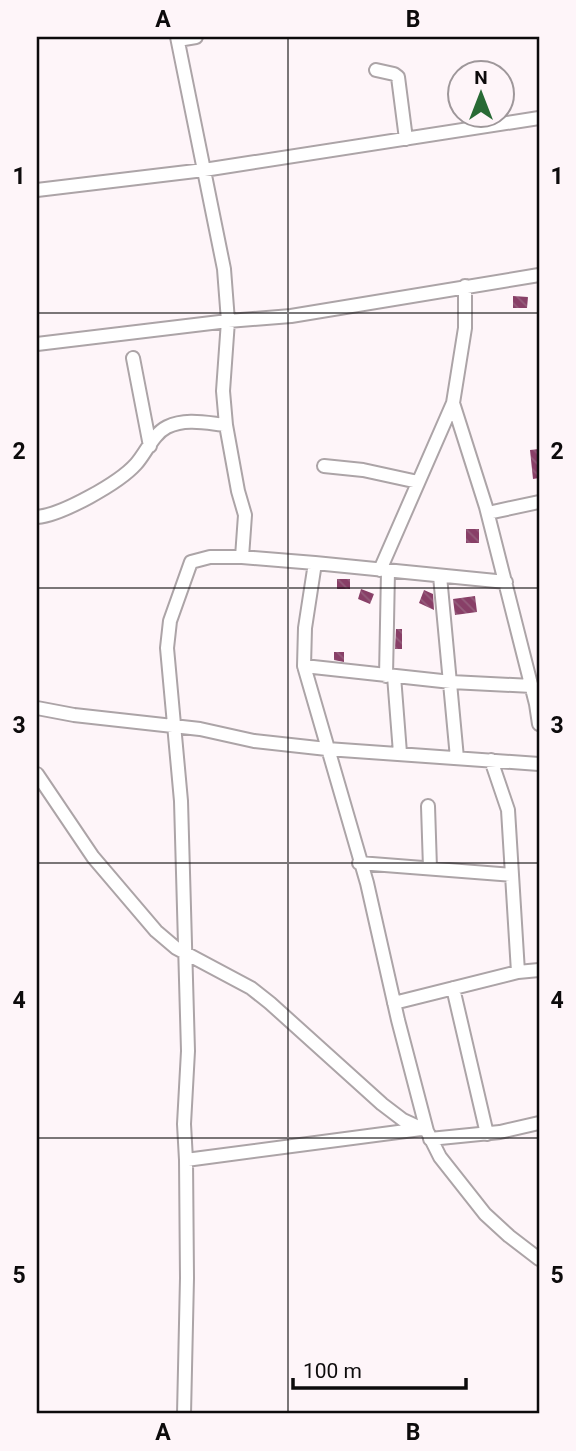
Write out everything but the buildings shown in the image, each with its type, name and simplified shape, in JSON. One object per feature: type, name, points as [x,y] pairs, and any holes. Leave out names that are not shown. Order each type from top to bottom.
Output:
[{"type":"street","points":[[196,37],[177,38],[224,269],[228,321],[223,391],[226,425],[245,514],[242,557]]},
{"type":"street","points":[[376,70],[398,77],[406,139]]},
{"type":"street","points":[[37,190],[204,170],[539,118]]},
{"type":"street","points":[[37,344],[291,316],[539,275]]},
{"type":"street","points":[[400,753],[390,676],[384,570],[418,482],[453,403],[465,328],[465,286]]},
{"type":"street","points":[[133,358],[150,446]]},
{"type":"street","points":[[453,403],[488,513],[532,686],[539,724]]},
{"type":"street","points":[[37,517],[63,510],[113,482],[134,466],[166,428],[183,422],[226,425]]},
{"type":"street","points":[[324,466],[363,470],[418,482]]},
{"type":"street","points":[[488,513],[539,502]]},
{"type":"street","points":[[184,1414],[187,1160],[184,1124],[188,1051],[186,953],[181,801],[168,674],[170,621],[189,565],[209,557],[242,557],[506,582]]},
{"type":"street","points":[[315,563],[305,628],[304,666],[359,863],[367,883],[426,1133],[440,1157],[485,1214],[539,1259]]},
{"type":"street","points":[[440,576],[457,758]]},
{"type":"street","points":[[304,666],[451,682],[532,686]]},
{"type":"street","points":[[37,708],[200,729],[254,741],[327,749],[539,764]]},
{"type":"street","points":[[491,760],[508,810],[518,972]]},
{"type":"street","points":[[37,774],[93,857],[156,931],[186,953],[251,988],[382,1104],[426,1133]]},
{"type":"street","points":[[428,806],[430,868]]},
{"type":"street","points":[[359,863],[512,874]]},
{"type":"street","points":[[394,1003],[518,972],[539,970]]},
{"type":"street","points":[[453,988],[487,1134]]},
{"type":"street","points":[[187,1160],[426,1133],[487,1134],[539,1123]]}]
